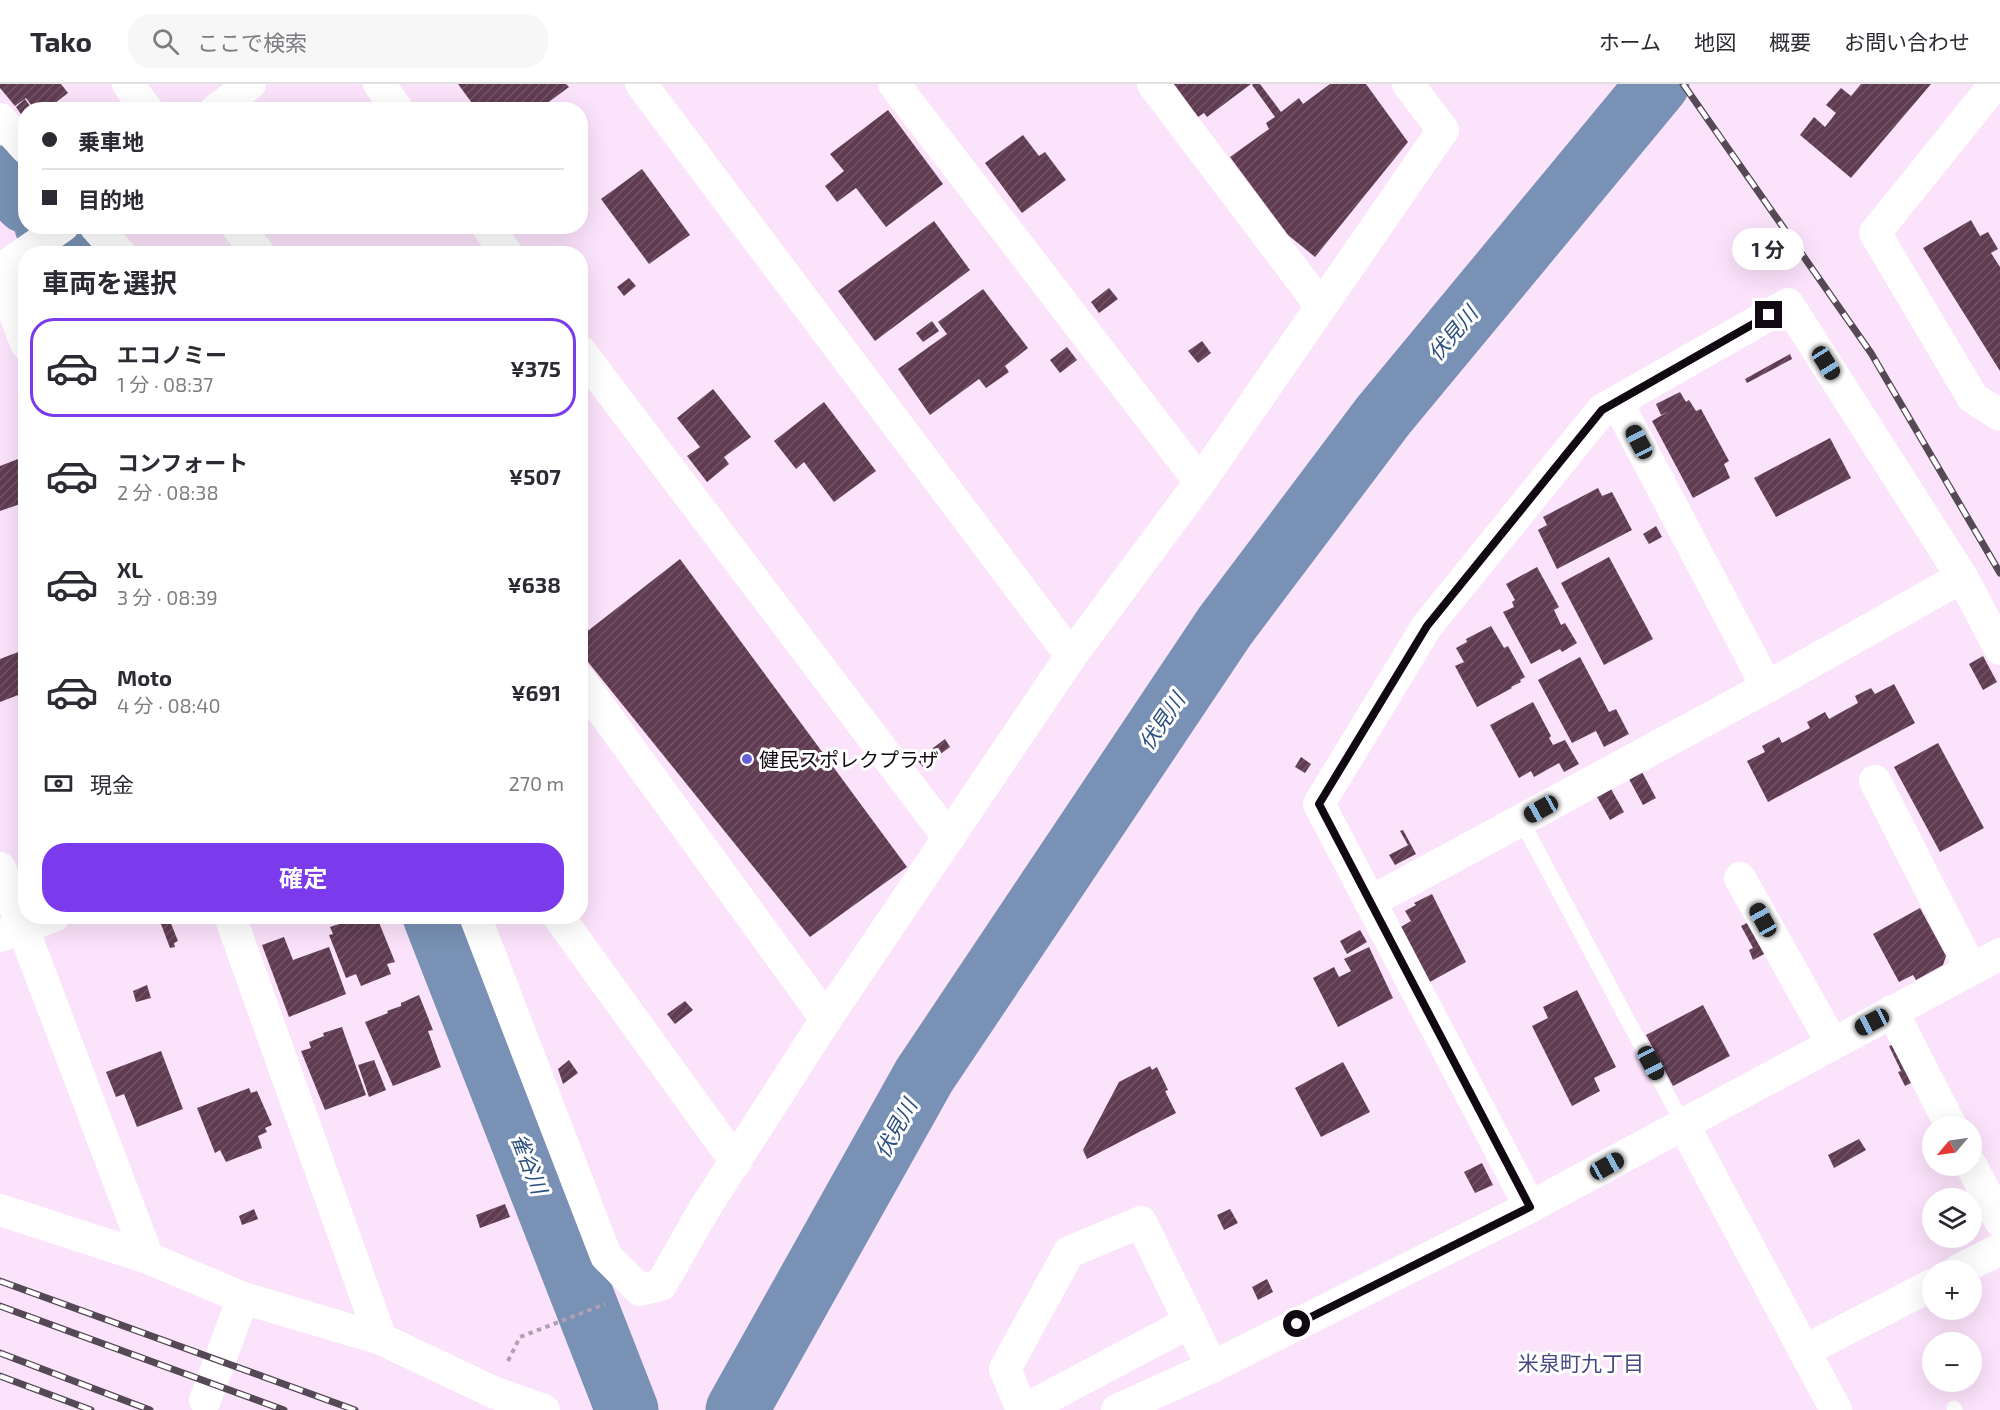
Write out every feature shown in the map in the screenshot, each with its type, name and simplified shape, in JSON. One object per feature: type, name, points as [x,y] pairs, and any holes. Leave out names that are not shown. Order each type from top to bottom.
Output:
[{"type":"street","points":[[128,84],[141,102]]},
{"type":"street","points":[[226,102],[250,84]]},
{"type":"street","points":[[379,84],[392,102]]},
{"type":"street","points":[[641,84],[1071,656]]},
{"type":"street","points":[[894,84],[1200,482]]},
{"type":"street","points":[[1153,84],[1321,306]]},
{"type":"street","points":[[478,924],[606,1256],[640,1290],[661,1286],[705,1209],[826,1019],[1071,656],[1200,482],[1443,130],[1408,84]]},
{"type":"street","points":[[1995,84],[1875,233],[1973,398],[2000,415]]},
{"type":"street","points":[[0,119],[18,139]]},
{"type":"street","points":[[35,246],[52,234]]},
{"type":"street","points":[[103,234],[113,246]]},
{"type":"street","points":[[18,258],[0,272],[18,322]]},
{"type":"street","points":[[1530,1207],[1319,804],[1427,626],[1602,410],[1788,304],[1962,577],[2000,649]]},
{"type":"street","points":[[588,362],[949,838]]},
{"type":"street","points":[[1617,402],[1767,687]]},
{"type":"street","points":[[1370,902],[1767,687],[1962,577]]},
{"type":"street","points":[[588,697],[826,1019]]},
{"type":"street","points":[[1875,781],[1971,969]]},
{"type":"street","points":[[0,868],[11,932],[148,1258]]},
{"type":"street","points":[[1740,878],[1832,1043]]},
{"type":"street","points":[[11,932],[32,924]]},
{"type":"street","points":[[233,924],[381,1339]]},
{"type":"street","points":[[564,924],[735,1161]]},
{"type":"street","points":[[1117,1410],[1212,1367],[1530,1207],[2000,954]]},
{"type":"street","points":[[1892,1011],[1946,1116]]},
{"type":"street","points":[[1683,1124],[1836,1410]]},
{"type":"street","points":[[1977,1176],[2000,1221]]},
{"type":"street","points":[[0,1210],[148,1258],[243,1298],[381,1339],[493,1392],[544,1410]]},
{"type":"street","points":[[1190,1323],[1023,1410],[1005,1370],[1069,1252],[1141,1222],[1212,1367]]},
{"type":"street","points":[[1979,1260],[2000,1249]]},
{"type":"street","points":[[1804,1351],[1922,1290]]},
{"type":"street","points":[[205,1400],[243,1298]]},
{"type":"lane","points":[[1521,820],[1683,1124]]},
{"type":"path","points":[[493,1392],[520,1337],[611,1302]]},
{"type":"building","points":[[0,84],[61,84],[68,93],[56,102],[29,102],[26,98],[15,106],[0,88]]},
{"type":"building","points":[[458,84],[566,84],[569,87],[549,102],[471,102]]},
{"type":"building","points":[[1174,84],[1251,84],[1207,117],[1204,113],[1198,117]]},
{"type":"building","points":[[1253,84],[1260,84],[1281,112],[1299,98],[1303,104],[1330,84],[1366,84],[1408,142],[1315,257],[1288,235],[1230,157],[1269,129],[1266,123],[1275,117]]},
{"type":"building","points":[[1861,84],[1931,84],[1851,178],[1800,135],[1814,117],[1825,127],[1836,113],[1826,105],[1841,88],[1851,96]]},
{"type":"building","points":[[888,110],[943,184],[886,227],[856,188],[837,202],[825,186],[844,171],[830,154]]},
{"type":"building","points":[[1023,135],[1039,156],[1045,152],[1066,180],[1022,213],[985,163]]},
{"type":"building","points":[[642,169],[690,235],[649,264],[601,199]]},
{"type":"building","points":[[1971,220],[1980,236],[1988,232],[1998,249],[1991,253],[2000,267],[2000,371],[1923,248]]},
{"type":"building","points":[[934,221],[970,270],[875,341],[838,291]]},
{"type":"building","points":[[629,278],[636,286],[624,296],[617,287]]},
{"type":"building","points":[[1109,288],[1118,299],[1099,313],[1091,302]]},
{"type":"building","points":[[983,289],[1028,348],[1005,366],[1009,372],[986,388],[979,379],[930,415],[898,369],[947,334],[938,322]]},
{"type":"building","points":[[932,321],[939,331],[923,342],[916,333]]},
{"type":"building","points":[[1202,341],[1211,353],[1198,363],[1188,351]]},
{"type":"building","points":[[1067,347],[1077,360],[1060,373],[1050,360]]},
{"type":"building","points":[[1790,354],[1792,359],[1747,383],[1745,379]]},
{"type":"building","points":[[713,389],[751,437],[724,457],[729,464],[707,482],[687,456],[700,447],[677,418]]},
{"type":"building","points":[[1680,392],[1686,402],[1689,400],[1696,411],[1701,409],[1729,461],[1724,464],[1730,478],[1693,498],[1652,421],[1669,411],[1661,415],[1656,404]]},
{"type":"building","points":[[824,402],[876,471],[834,502],[804,462],[796,469],[774,441]]},
{"type":"building","points":[[1830,438],[1851,478],[1776,517],[1754,478]]},
{"type":"building","points":[[18,459],[18,505],[0,511],[0,466]]},
{"type":"building","points":[[1598,488],[1602,496],[1612,492],[1632,530],[1557,569],[1538,530],[1547,525],[1543,517]]},
{"type":"building","points":[[1656,526],[1662,537],[1649,544],[1643,534]]},
{"type":"building","points":[[1609,557],[1653,639],[1604,665],[1561,583]]},
{"type":"building","name":"健民スポレクプラザ","points":[[680,559],[907,867],[810,937],[588,662],[588,631]]},
{"type":"building","points":[[1537,567],[1559,607],[1554,610],[1561,625],[1565,623],[1577,643],[1562,652],[1560,649],[1531,664],[1503,612],[1514,607],[1512,602],[1515,600],[1506,584]]},
{"type":"building","points":[[1491,626],[1504,648],[1508,646],[1525,677],[1512,688],[1477,707],[1455,666],[1464,662],[1456,648],[1467,642],[1466,639]]},
{"type":"building","points":[[18,652],[18,695],[0,702],[0,659]]},
{"type":"building","points":[[1983,656],[1997,682],[1983,690],[1969,664]]},
{"type":"building","points":[[1580,657],[1609,712],[1616,709],[1629,734],[1604,747],[1596,731],[1572,743],[1538,680]]},
{"type":"building","points":[[1894,684],[1915,723],[1768,802],[1747,761],[1765,752],[1762,746],[1779,737],[1782,743],[1810,728],[1807,722],[1825,712],[1829,719],[1858,703],[1855,696],[1871,688],[1875,694]]},
{"type":"building","points":[[1533,702],[1551,736],[1549,738],[1553,745],[1565,740],[1579,764],[1564,772],[1559,763],[1534,777],[1531,771],[1519,778],[1490,725]]},
{"type":"building","points":[[945,739],[950,747],[923,767],[917,760]]},
{"type":"building","points":[[1938,743],[1984,828],[1940,852],[1894,767]]},
{"type":"building","points":[[1301,757],[1311,764],[1305,773],[1295,767]]},
{"type":"building","points":[[1642,772],[1656,798],[1643,805],[1629,779]]},
{"type":"building","points":[[1611,789],[1624,812],[1610,820],[1597,797]]},
{"type":"building","points":[[1403,830],[1416,854],[1395,865],[1389,855],[1408,845],[1400,831]]},
{"type":"building","points":[[1432,894],[1466,962],[1428,983],[1399,928],[1411,921],[1405,911],[1416,905],[1414,903]]},
{"type":"building","points":[[1920,908],[1946,956],[1943,965],[1916,980],[1913,975],[1899,982],[1873,934]]},
{"type":"building","points":[[1749,922],[1766,953],[1753,960],[1749,950],[1753,948],[1741,926]]},
{"type":"building","points":[[161,924],[171,924],[178,941],[174,943],[175,947],[170,948]]},
{"type":"building","points":[[339,924],[380,924],[395,962],[387,964],[391,974],[361,986],[356,974],[346,978],[329,935],[333,934],[330,927]]},
{"type":"building","points":[[1360,930],[1367,942],[1347,954],[1340,941]]},
{"type":"building","points":[[284,937],[293,960],[329,947],[346,994],[289,1017],[262,945]]},
{"type":"building","points":[[1369,947],[1393,998],[1338,1027],[1313,978],[1334,967],[1339,977],[1351,971],[1344,959]]},
{"type":"building","points":[[147,985],[151,998],[136,1002],[133,991]]},
{"type":"building","points":[[1577,990],[1616,1067],[1594,1078],[1600,1091],[1572,1106],[1532,1026],[1548,1018],[1543,1007]]},
{"type":"building","points":[[419,995],[433,1030],[428,1031],[441,1067],[393,1086],[365,1022],[388,1013],[387,1011]]},
{"type":"building","points":[[685,1001],[693,1010],[675,1024],[667,1014]]},
{"type":"building","points":[[1703,1005],[1730,1056],[1673,1086],[1646,1035]]},
{"type":"building","points":[[342,1027],[366,1095],[325,1110],[301,1051],[311,1048],[309,1042],[324,1036],[323,1033]]},
{"type":"building","points":[[1894,1044],[1913,1082],[1905,1086],[1898,1072],[1901,1071],[1889,1046]]},
{"type":"building","points":[[161,1051],[183,1109],[137,1127],[124,1094],[116,1097],[106,1072]]},
{"type":"building","points":[[374,1060],[386,1090],[369,1097],[358,1065]]},
{"type":"building","points":[[569,1060],[578,1073],[563,1084],[558,1069]]},
{"type":"building","points":[[1343,1062],[1370,1112],[1321,1137],[1295,1088]]},
{"type":"building","points":[[1150,1066],[1152,1070],[1157,1067],[1176,1113],[1087,1159],[1083,1150],[1119,1082]]},
{"type":"building","points":[[249,1088],[251,1093],[257,1091],[272,1125],[265,1128],[267,1132],[258,1136],[262,1148],[226,1162],[220,1150],[215,1153],[197,1108]]},
{"type":"building","points":[[1859,1139],[1866,1150],[1834,1168],[1828,1155]]},
{"type":"building","points":[[1482,1163],[1493,1185],[1475,1193],[1464,1172]]},
{"type":"building","points":[[505,1204],[510,1217],[480,1228],[476,1215]]},
{"type":"building","points":[[254,1209],[258,1219],[242,1225],[239,1216]]},
{"type":"building","points":[[1230,1209],[1238,1223],[1224,1230],[1217,1215]]},
{"type":"building","points":[[1267,1279],[1273,1292],[1258,1300],[1252,1287]]},
{"type":"waterway","name":"伏見川","points":[[737,1410],[924,1076],[1225,626],[1383,416],[1658,84]]},
{"type":"waterway","name":"雀谷川","points":[[0,177],[18,194]]},
{"type":"waterway","name":"雀谷川","points":[[53,234],[62,246]]},
{"type":"waterway","name":"雀谷川","points":[[437,924],[627,1410]]},
{"type":"railway","points":[[1683,84],[1871,353],[2000,573]]},
{"type":"railway","points":[[0,1281],[355,1410]]},
{"type":"railway","points":[[0,1306],[284,1410]]},
{"type":"railway","points":[[0,1353],[150,1410]]},
{"type":"railway","points":[[0,1376],[91,1410]]},
{"type":"place","name":"健民スポレクプラザ","points":[[747,759]]},
{"type":"district","name":"米泉町九丁目","points":[[1581,1362]]},
{"type":"route","points":[[1297,1324],[1530,1207],[1319,804],[1427,626],[1602,410],[1769,315]]}]
